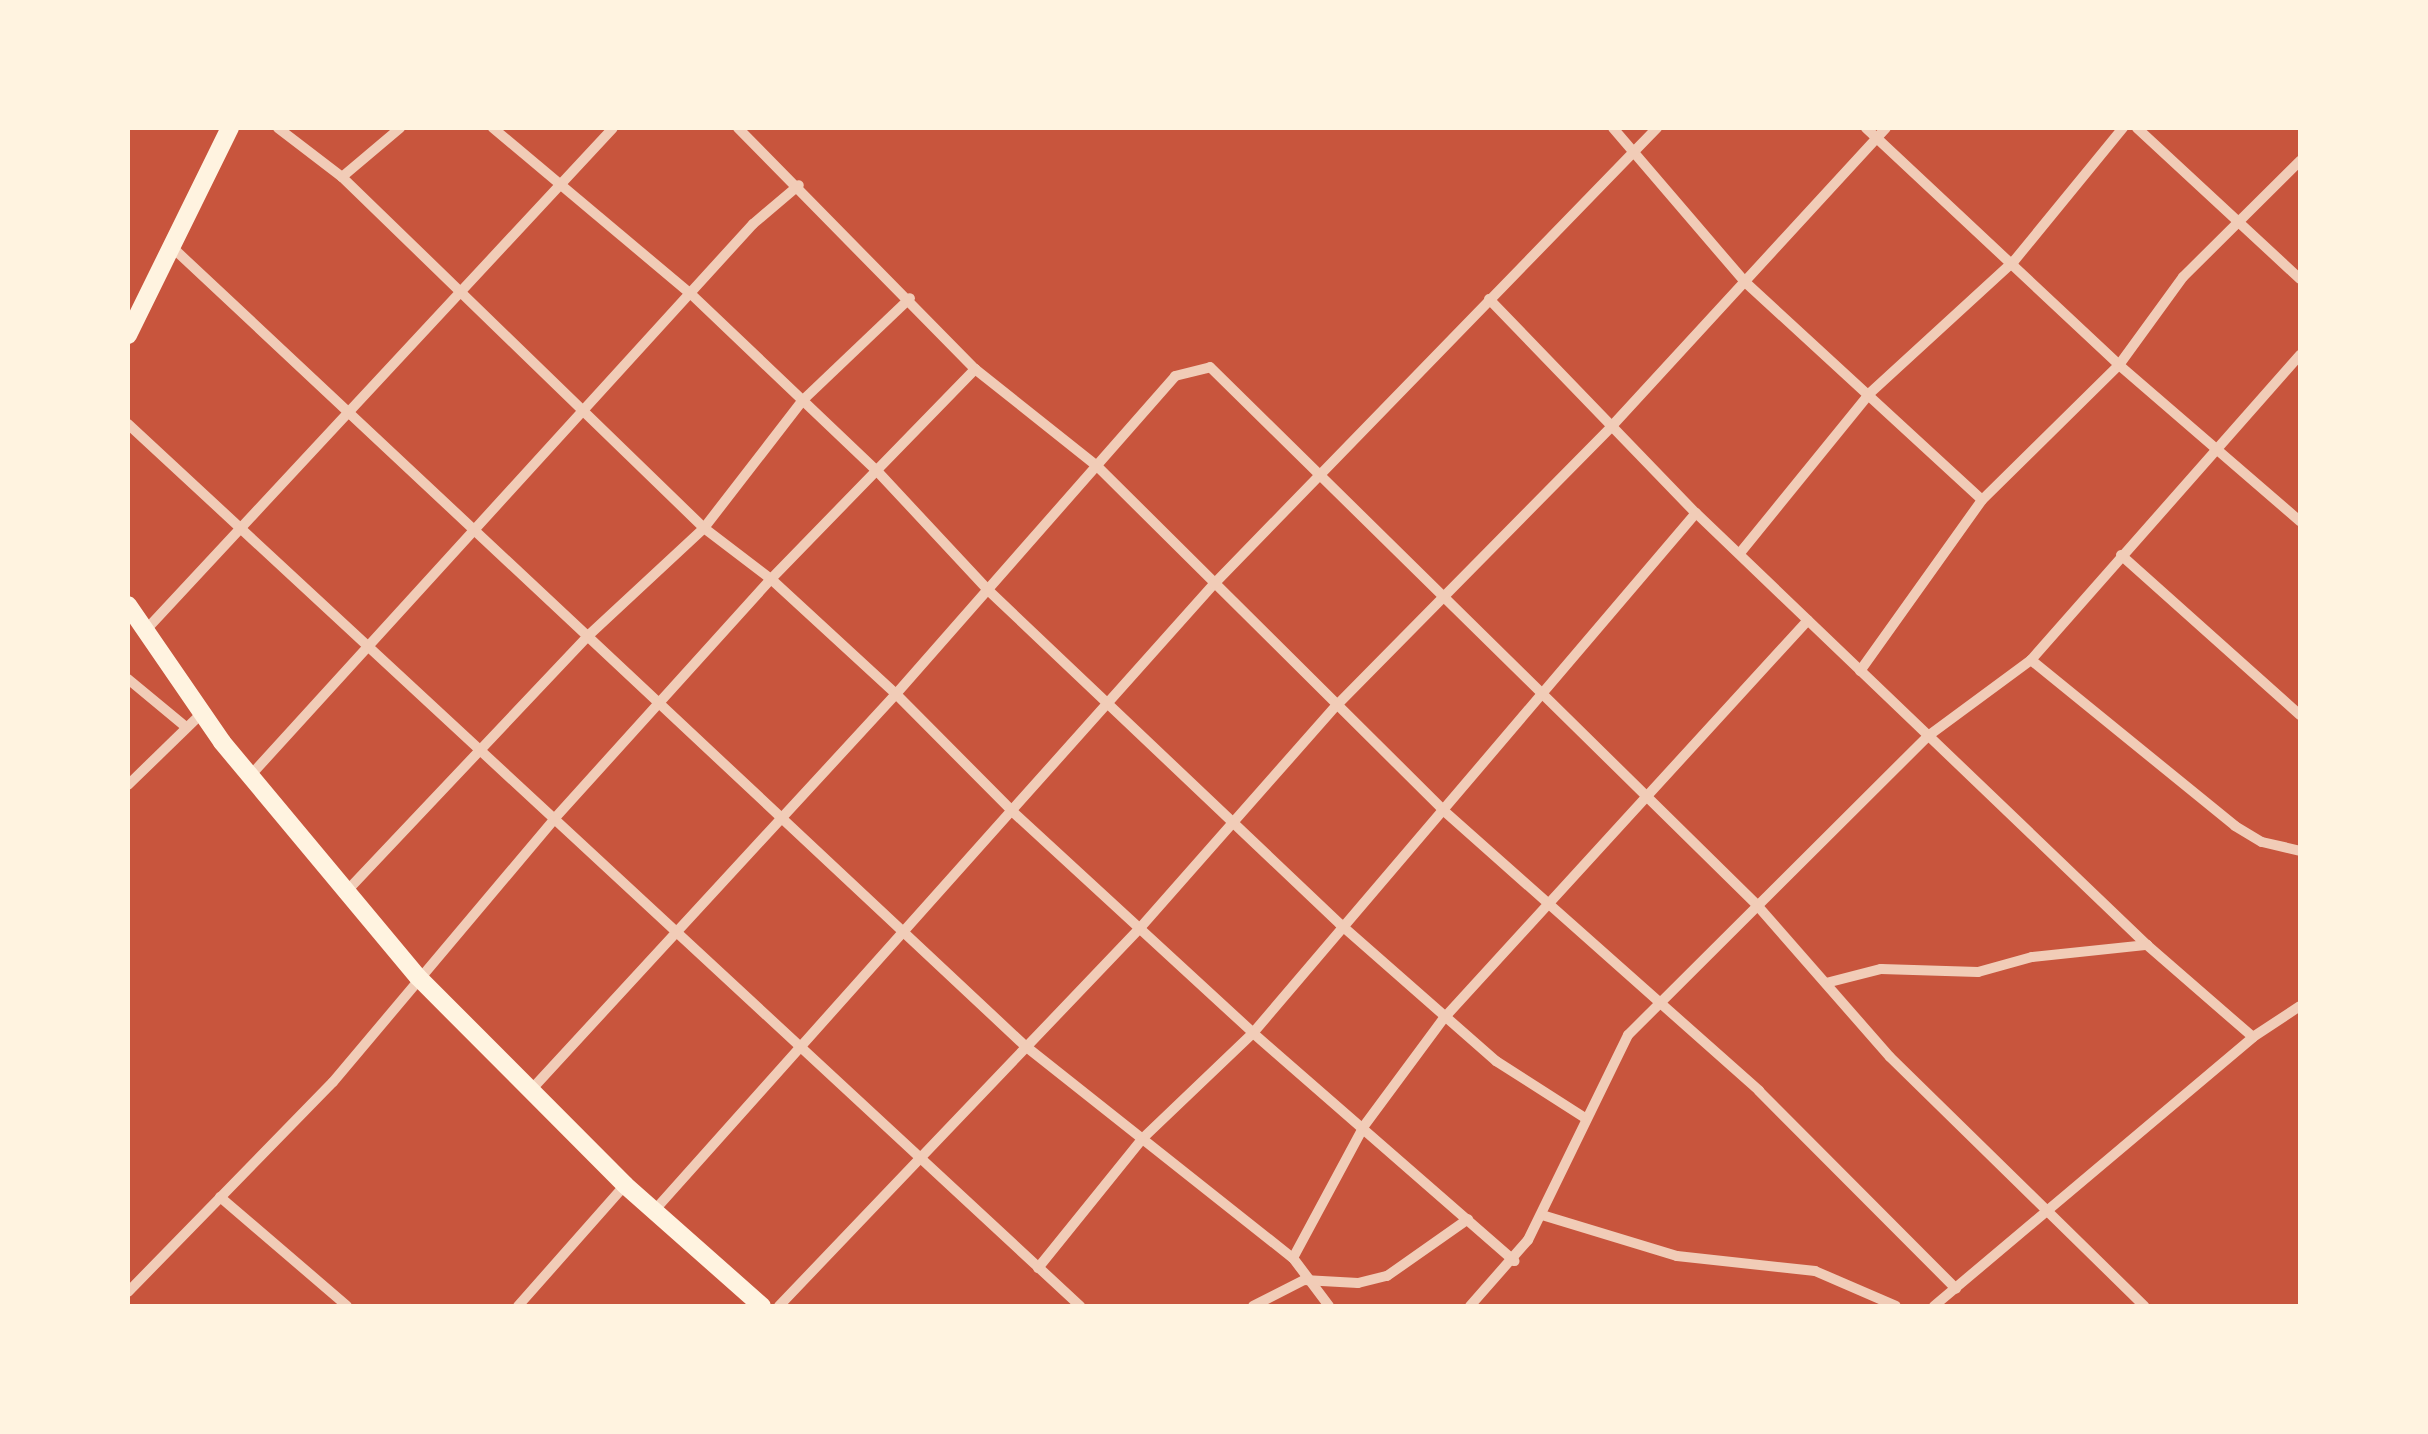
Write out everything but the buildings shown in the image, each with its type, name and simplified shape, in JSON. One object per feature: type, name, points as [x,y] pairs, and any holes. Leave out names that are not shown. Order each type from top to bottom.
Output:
[{"type":"highway","points":[[128,335],[134,306],[172,248],[230,128]]},
{"type":"highway","points":[[128,605],[143,633],[201,714],[344,894],[418,977],[625,1186],[762,1306]]},
{"type":"street","points":[[278,128],[342,177],[704,528],[771,579],[896,694],[1013,812],[1253,1032],[1514,1262]]},
{"type":"street","points":[[342,177],[400,128]]},
{"type":"street","points":[[493,128],[558,188],[691,294],[878,472],[988,590],[1232,816],[1340,924],[1444,1018],[1585,1118]]},
{"type":"street","points":[[143,633],[613,128]]},
{"type":"street","points":[[738,128],[799,185],[976,369],[1098,467],[1443,810],[1658,1000],[1956,1289]]},
{"type":"street","points":[[1613,128],[1632,156],[1744,281],[1982,500]]},
{"type":"street","points":[[653,1212],[1110,706],[1214,584],[1657,128]]},
{"type":"street","points":[[1866,128],[2014,260],[2118,365],[2300,520]]},
{"type":"street","points":[[779,1306],[915,1158],[1140,928],[1232,816],[1611,428],[1886,128]]},
{"type":"street","points":[[1740,554],[1870,393],[2014,260],[2123,128]]},
{"type":"street","points":[[2136,128],[2300,279]]},
{"type":"street","points":[[1860,671],[1982,500],[2118,365],[2184,277],[2300,161]]},
{"type":"street","points":[[250,776],[753,224],[799,185]]},
{"type":"street","points":[[172,248],[590,634],[1024,1046],[1292,1258],[1304,1280],[1329,1306]]},
{"type":"street","points":[[344,894],[482,755],[590,634],[704,528],[802,401],[910,298]]},
{"type":"street","points":[[1489,299],[1696,513],[2146,945],[2253,1038]]},
{"type":"street","points":[[1470,1306],[1514,1262],[1542,1215],[1585,1118],[1628,1035],[1658,1000],[1928,736],[2031,660],[2300,355]]},
{"type":"street","points":[[531,1090],[781,814],[896,694],[1175,376],[1210,367],[1317,477],[1448,599],[1756,904],[2042,1213],[2144,1306]]},
{"type":"street","points":[[128,1292],[332,1082],[555,818],[771,579],[976,369]]},
{"type":"street","points":[[128,424],[242,525],[482,755],[555,818],[797,1051],[1080,1306]]},
{"type":"street","points":[[1038,1268],[1142,1139],[1253,1032],[1340,924],[1544,694],[1696,513]]},
{"type":"street","points":[[2121,556],[2300,714]]},
{"type":"street","points":[[1292,1258],[1364,1126],[1444,1018],[1808,620]]},
{"type":"street","points":[[2031,660],[2236,826],[2262,842],[2300,851]]},
{"type":"street","points":[[128,679],[186,727]]},
{"type":"street","points":[[128,785],[201,714]]},
{"type":"street","points":[[1826,983],[1882,969],[1978,972],[2032,958],[2146,945]]},
{"type":"street","points":[[1934,1306],[2253,1038],[2300,1006]]},
{"type":"street","points":[[518,1306],[625,1186]]},
{"type":"street","points":[[220,1197],[347,1306]]},
{"type":"street","points":[[1542,1215],[1677,1256],[1815,1271],[1896,1306]]},
{"type":"street","points":[[1253,1306],[1304,1280],[1358,1283],[1387,1276],[1468,1219]]}]
